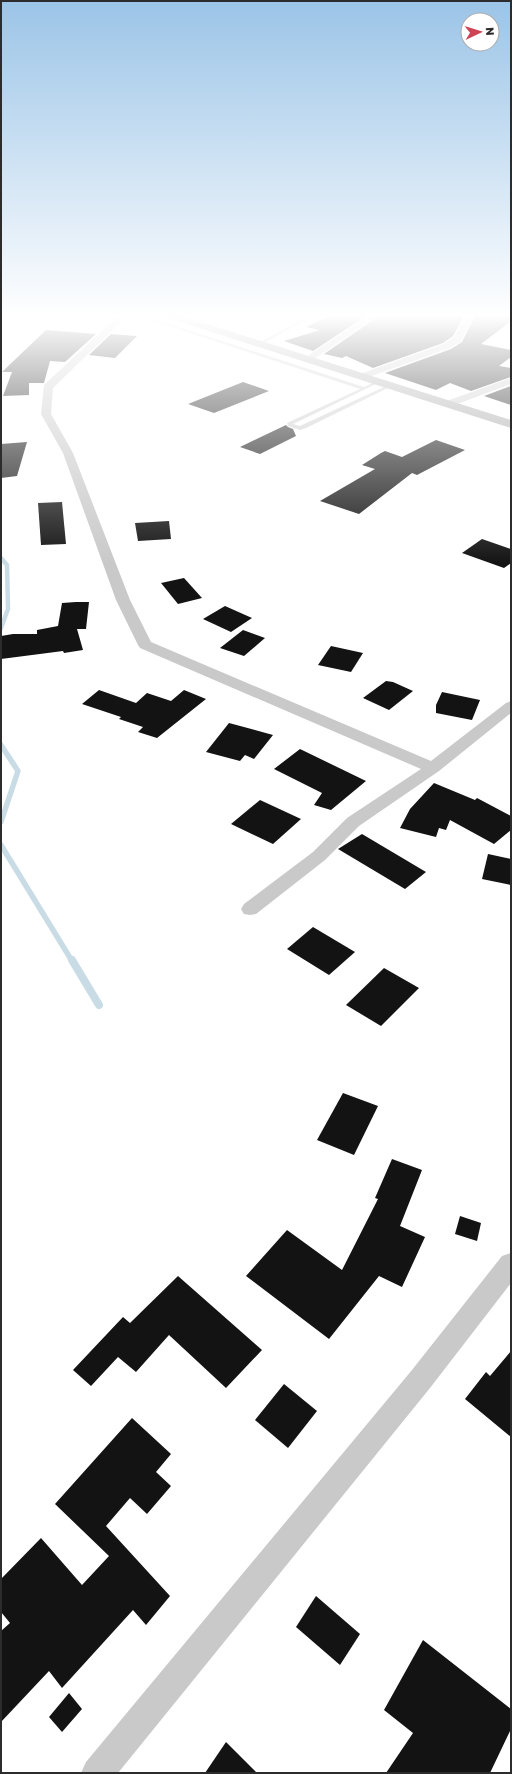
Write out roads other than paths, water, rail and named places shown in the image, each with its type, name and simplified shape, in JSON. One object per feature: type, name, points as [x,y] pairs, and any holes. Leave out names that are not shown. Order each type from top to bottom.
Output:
[{"type":"main road","points":[[431,399],[511,424]]},
{"type":"street","points":[[47,399],[46,414],[68,453],[124,600],[145,645],[433,768]]},
{"type":"street","points":[[448,404],[462,399]]},
{"type":"street","points":[[250,909],[319,856],[353,822],[433,768],[511,706]]},
{"type":"street","points":[[97,1773],[421,1379],[511,1264]]},
{"type":"lane","points":[[337,399],[324,407],[290,423],[290,425],[300,428],[363,399]]},
{"type":"lane","points":[[324,407],[338,411]]},
{"type":"lane","points":[[308,415],[321,419]]},
{"type":"waterway","points":[[1,558],[7,565],[8,609],[1,628]]},
{"type":"waterway","points":[[1,745],[18,771],[1,822]]},
{"type":"waterway","points":[[1,845],[72,961]]},
{"type":"waterway","points":[[72,960],[99,1005]]}]
